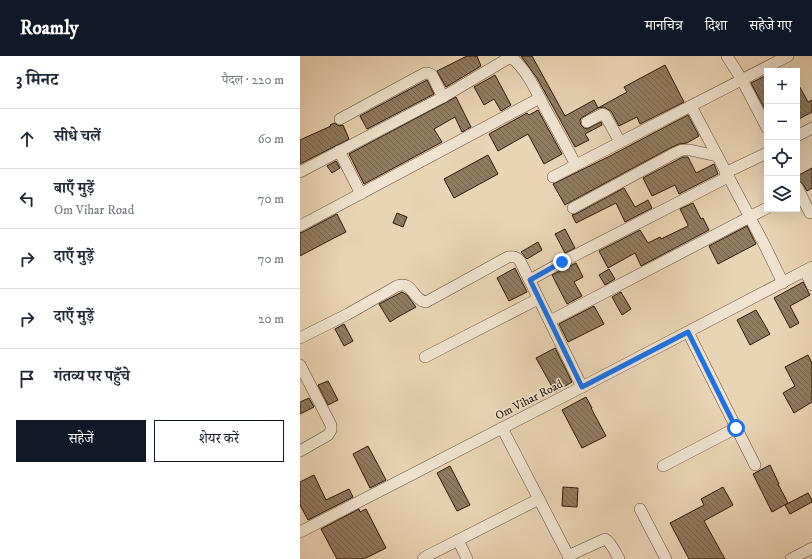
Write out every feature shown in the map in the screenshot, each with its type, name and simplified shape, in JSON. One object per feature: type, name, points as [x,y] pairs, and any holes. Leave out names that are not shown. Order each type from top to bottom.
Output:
[{"type":"street","points":[[727,56],[742,80],[764,122]]},
{"type":"street","points":[[554,177],[788,56]]},
{"type":"street","points":[[300,172],[443,97],[507,59],[512,58],[527,76],[576,165]]},
{"type":"street","points":[[340,119],[425,73],[432,75],[443,97]]},
{"type":"street","points":[[300,226],[540,98]]},
{"type":"street","points":[[690,106],[765,246],[783,283]]},
{"type":"street","points":[[587,122],[602,114],[605,115],[620,142]]},
{"type":"street","points":[[800,134],[812,128]]},
{"type":"street","points":[[574,208],[682,150],[690,150],[717,156]]},
{"type":"street","points":[[339,152],[361,194]]},
{"type":"street","points":[[530,280],[764,155]]},
{"type":"street","points":[[800,194],[810,214]]},
{"type":"street","points":[[550,321],[764,210]]},
{"type":"street","points":[[300,338],[348,314],[402,284],[405,284],[420,300],[426,302],[512,256],[520,261],[582,387]]},
{"type":"street","points":[[808,269],[812,285]]},
{"type":"street","name":"Om Vihar Road","points":[[300,532],[808,269]]},
{"type":"street","points":[[425,357],[538,298]]},
{"type":"street","points":[[688,332],[755,465]]},
{"type":"street","points":[[300,365],[331,425],[331,430],[328,435],[300,450]]},
{"type":"street","points":[[502,428],[569,557],[605,539],[609,541],[619,559]]},
{"type":"street","points":[[664,466],[736,428]]},
{"type":"street","points":[[422,559],[539,499]]},
{"type":"street","points":[[640,508],[666,559]]},
{"type":"street","points":[[458,540],[467,559]]},
{"type":"street","points":[[791,559],[812,548]]},
{"type":"building","points":[[467,56],[477,56],[481,66],[446,87],[437,71]]},
{"type":"building","points":[[521,56],[532,56],[565,116],[594,100],[598,108],[581,118],[580,121],[581,125],[587,129],[601,122],[602,125],[585,134],[589,140],[575,147],[537,78]]},
{"type":"building","points":[[665,65],[684,102],[640,124],[637,117],[619,126],[611,111],[604,107],[598,108],[627,92],[624,87]]},
{"type":"building","points":[[495,75],[511,105],[501,111],[494,99],[484,105],[474,87]]},
{"type":"building","points":[[764,76],[764,107],[751,83]]},
{"type":"building","points":[[427,80],[434,94],[367,129],[360,116]]},
{"type":"building","points":[[800,87],[808,102],[812,100],[812,112],[800,118]]},
{"type":"building","points":[[456,97],[471,127],[462,132],[455,117],[434,129],[442,142],[364,184],[349,154]]},
{"type":"building","points":[[538,110],[562,154],[544,164],[528,134],[498,151],[489,134],[527,113],[529,115]]},
{"type":"building","points":[[688,115],[699,136],[687,143],[679,144],[670,148],[565,205],[553,184]]},
{"type":"building","points":[[334,123],[339,126],[343,125],[349,139],[300,164],[300,140],[331,126],[330,125]]},
{"type":"building","points":[[488,155],[498,174],[454,198],[444,179]]},
{"type":"building","points":[[683,157],[688,157],[696,173],[714,164],[718,174],[679,194],[675,185],[652,196],[643,178]]},
{"type":"building","points":[[336,161],[340,168],[332,173],[327,166]]},
{"type":"building","points":[[812,168],[812,188],[807,191],[800,182],[800,174]]},
{"type":"building","points":[[624,188],[635,207],[648,200],[652,208],[625,222],[616,203],[576,223],[572,215]]},
{"type":"building","points":[[693,203],[701,219],[703,218],[709,230],[641,266],[635,253],[608,268],[599,251],[640,230],[648,243],[660,237],[661,239],[688,226],[680,209]]},
{"type":"building","points":[[397,213],[407,217],[403,227],[393,223]]},
{"type":"building","points":[[337,214],[346,232],[300,256],[300,233]]},
{"type":"building","points":[[747,226],[756,244],[718,264],[709,246]]},
{"type":"building","points":[[565,229],[575,248],[565,253],[555,234]]},
{"type":"building","points":[[538,242],[542,250],[527,259],[521,252]]},
{"type":"building","points":[[576,263],[583,277],[574,282],[582,296],[567,304],[552,275]]},
{"type":"building","points":[[515,268],[527,292],[509,301],[497,278]]},
{"type":"building","points":[[609,269],[615,279],[605,285],[599,275]]},
{"type":"building","points":[[803,282],[810,295],[790,306],[799,323],[790,328],[774,298]]},
{"type":"building","points":[[402,292],[407,295],[416,307],[390,322],[379,304]]},
{"type":"building","points":[[621,292],[631,309],[622,315],[612,297]]},
{"type":"building","points":[[594,306],[604,324],[568,342],[559,324]]},
{"type":"building","points":[[756,310],[770,334],[750,345],[737,320]]},
{"type":"building","points":[[344,324],[353,341],[344,346],[335,329]]},
{"type":"building","points":[[555,348],[572,382],[555,392],[536,358]]},
{"type":"building","points":[[808,355],[812,363],[812,402],[794,413],[783,393],[795,386],[785,367]]},
{"type":"building","points":[[328,381],[338,400],[328,405],[318,385]]},
{"type":"building","points":[[586,397],[606,436],[582,448],[562,410]]},
{"type":"building","points":[[309,398],[314,407],[300,414],[300,402]]},
{"type":"building","points":[[368,446],[386,480],[370,488],[353,454]]},
{"type":"building","points":[[770,465],[788,503],[772,512],[753,474]]},
{"type":"building","points":[[450,466],[470,505],[457,511],[437,473]]},
{"type":"building","points":[[314,475],[326,500],[349,489],[353,497],[308,520],[300,505],[300,482]]},
{"type":"building","points":[[563,487],[578,488],[577,507],[562,506]]},
{"type":"building","points":[[723,487],[733,505],[704,521],[725,559],[689,559],[670,523],[704,505],[701,499]]},
{"type":"building","points":[[808,493],[812,502],[790,514],[785,505]]},
{"type":"building","points":[[359,509],[360,512],[366,509],[386,548],[364,559],[337,559],[321,529]]},
{"type":"route","points":[[562,262],[530,280],[582,387],[688,332],[736,428]]}]
